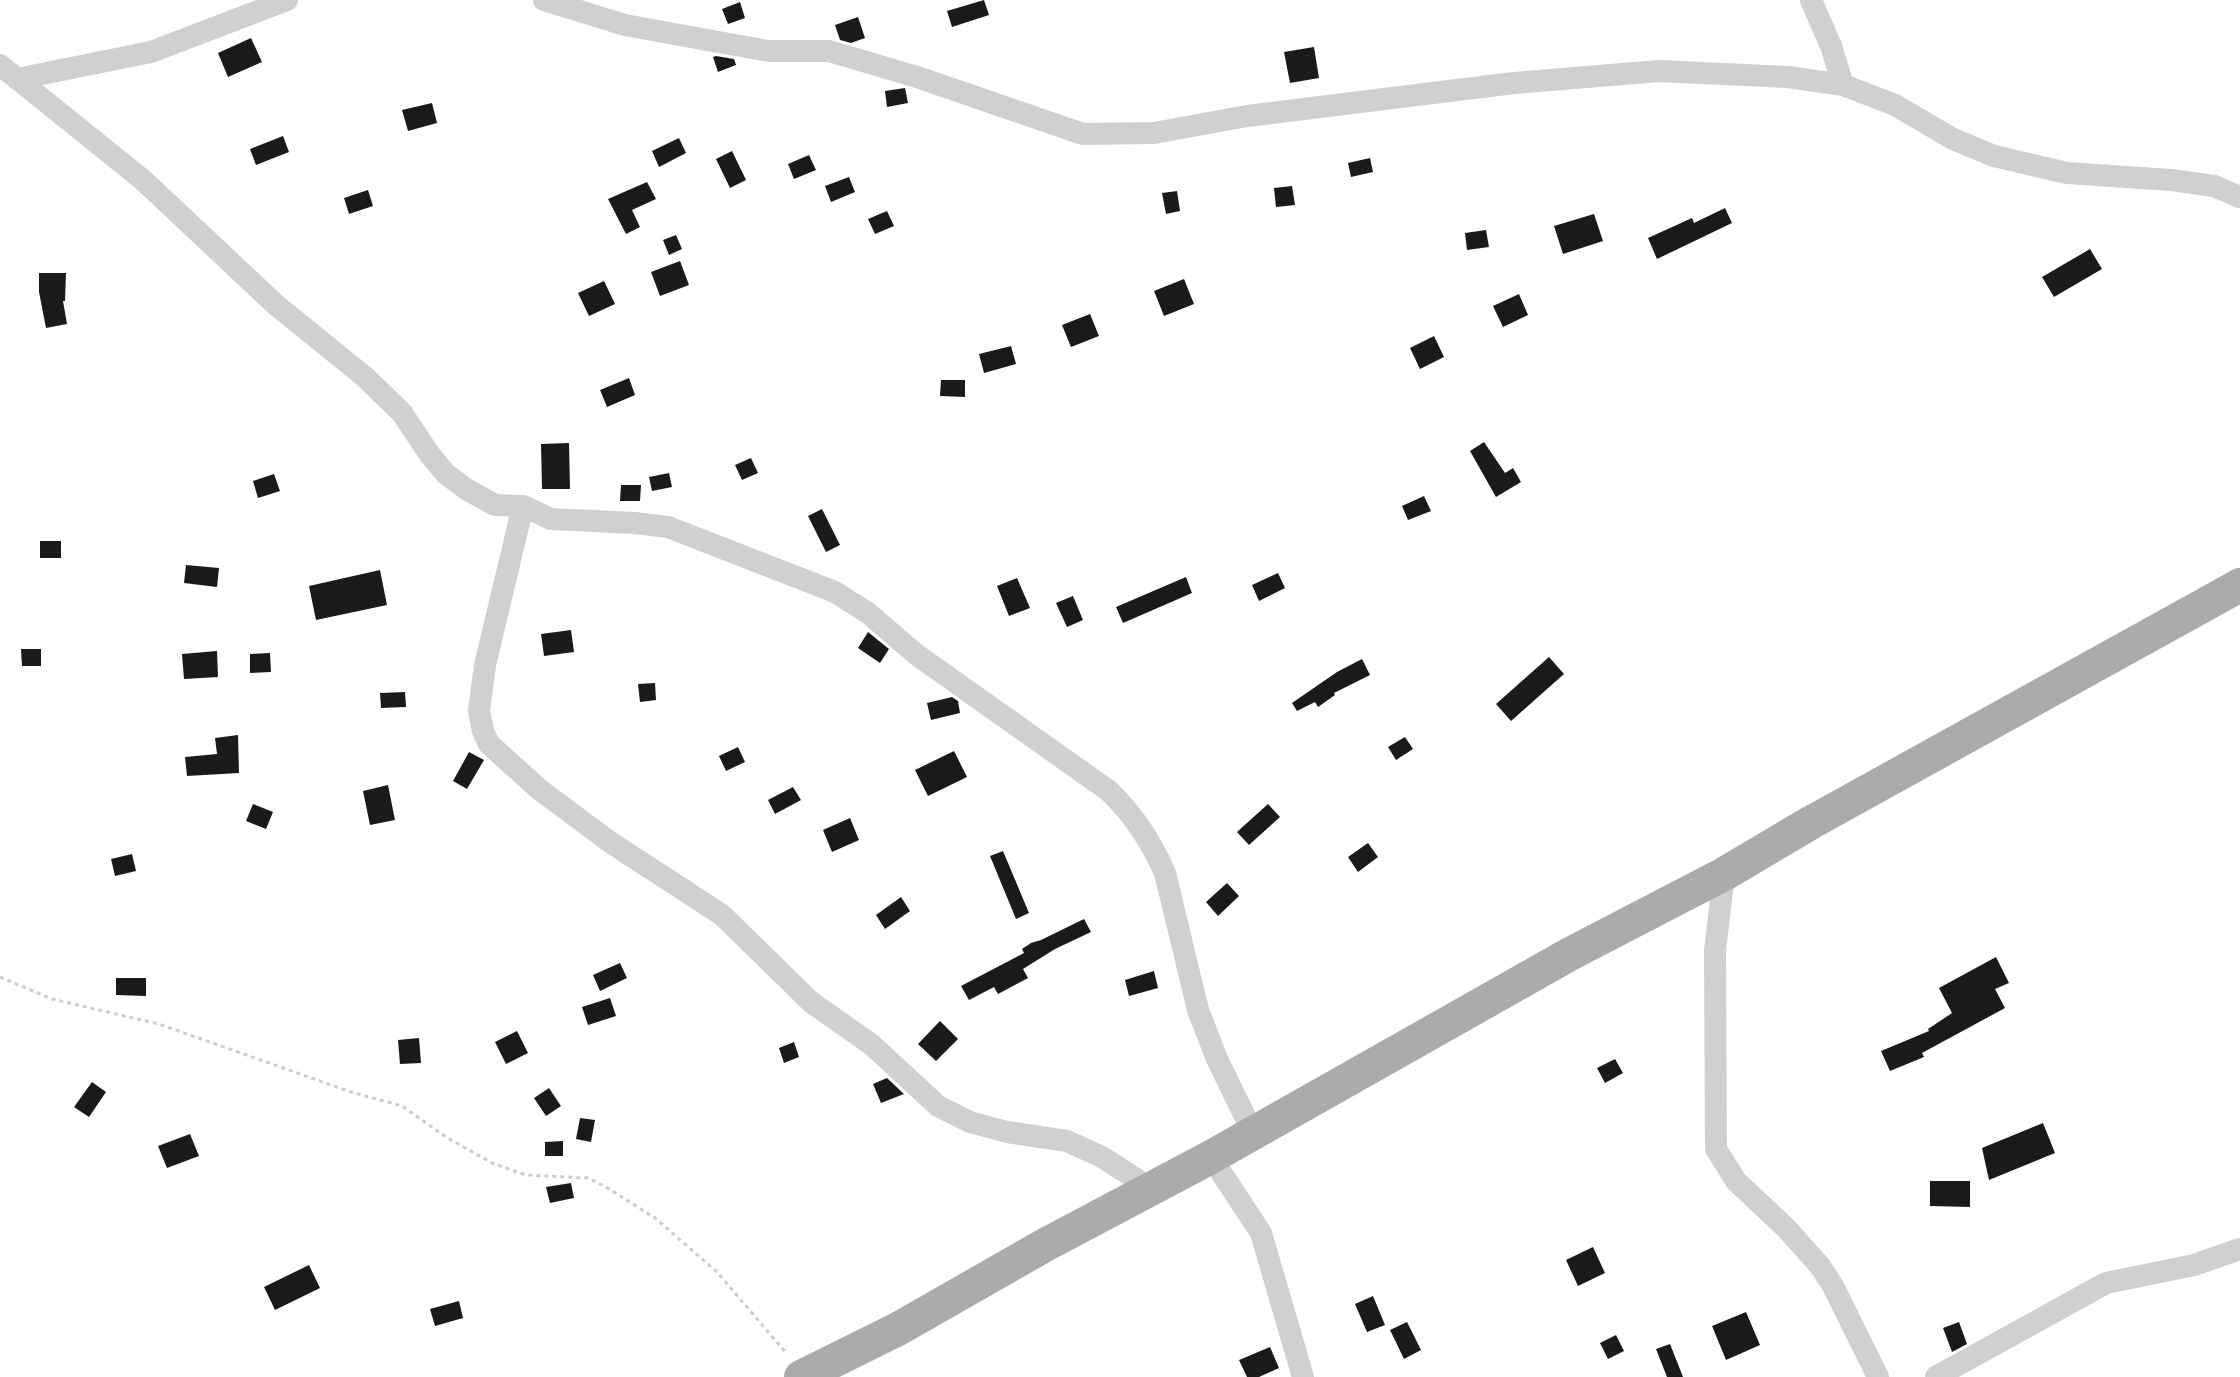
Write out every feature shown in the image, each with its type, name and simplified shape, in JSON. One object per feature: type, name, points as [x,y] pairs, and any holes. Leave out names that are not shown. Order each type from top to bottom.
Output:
[{"type":"main road","points":[[804,1376],[898,1329],[1045,1245],[1211,1157],[1570,954],[1724,874],[2240,585]]},
{"type":"street","points":[[8,72],[151,52],[287,0]]},
{"type":"street","points":[[544,0],[625,25],[718,42],[769,51],[829,51],[917,77],[1083,134],[1154,133],[1247,116],[1498,85],[1659,71],[1788,77],[1843,85],[1895,105],[1953,139],[1994,156],[2067,173],[2214,186],[2240,197]]},
{"type":"street","points":[[1811,0],[1831,46],[1843,85]]},
{"type":"street","points":[[8,72],[143,180],[276,305],[365,377],[402,413],[446,474],[466,489],[495,505],[523,506],[551,519],[668,527],[835,592],[868,613],[917,655],[1109,791],[1132,814],[1165,873],[1198,1010],[1217,1059],[1253,1133]]},
{"type":"street","points":[[523,506],[485,665],[479,711],[489,744],[540,790],[610,842],[722,915],[811,1002],[872,1045],[938,1106],[1007,1132],[1067,1141],[1102,1157],[1152,1189]]},
{"type":"street","points":[[1724,874],[1715,951],[1716,1149],[1736,1181],[1787,1229],[1820,1266],[1837,1293],[1878,1377]]},
{"type":"street","points":[[1211,1157],[1261,1233],[1303,1377]]},
{"type":"street","points":[[1936,1377],[2106,1283],[2194,1265],[2240,1249]]},
{"type":"path","points":[[0,977],[52,999],[159,1024],[338,1087],[402,1106],[446,1137],[492,1163],[526,1175],[588,1178],[655,1218],[717,1272],[804,1376]]},
{"type":"building","points":[[984,0],[989,15],[952,27],[947,11]]},
{"type":"building","points":[[740,2],[745,18],[728,24],[722,9]]},
{"type":"building","points":[[858,17],[865,38],[851,43],[840,40],[835,25]]},
{"type":"building","points":[[251,38],[262,62],[228,77],[218,53]]},
{"type":"building","points":[[1314,47],[1319,78],[1290,83],[1284,52]]},
{"type":"building","points":[[713,57],[734,59],[736,65],[718,72]]},
{"type":"building","points":[[905,88],[908,103],[887,107],[885,91]]},
{"type":"building","points":[[432,103],[437,123],[408,131],[402,110]]},
{"type":"building","points":[[283,136],[289,152],[256,165],[250,149]]},
{"type":"building","points":[[679,138],[686,153],[659,167],[652,151]]},
{"type":"building","points":[[732,151],[746,180],[730,188],[716,159]]},
{"type":"building","points":[[809,155],[816,170],[794,179],[788,164]]},
{"type":"building","points":[[1370,158],[1373,172],[1351,177],[1348,163]]},
{"type":"building","points":[[849,177],[855,192],[831,202],[825,186]]},
{"type":"building","points":[[647,182],[656,199],[632,210],[640,227],[626,234],[608,199]]},
{"type":"building","points":[[1292,186],[1295,205],[1276,207],[1274,188]]},
{"type":"building","points":[[368,190],[373,206],[349,214],[344,198]]},
{"type":"building","points":[[1177,191],[1180,211],[1166,214],[1162,193]]},
{"type":"building","points":[[1725,208],[1732,223],[1657,259],[1648,238],[1692,218],[1694,223]]},
{"type":"building","points":[[887,211],[894,226],[875,234],[868,219]]},
{"type":"building","points":[[1594,214],[1603,241],[1563,254],[1554,226]]},
{"type":"building","points":[[1486,230],[1489,247],[1467,250],[1465,233]]},
{"type":"building","points":[[676,235],[682,249],[669,255],[663,240]]},
{"type":"building","points":[[2090,249],[2102,269],[2054,297],[2042,277]]},
{"type":"building","points":[[680,261],[689,285],[660,296],[651,272]]},
{"type":"building","points":[[39,273],[66,273],[63,301],[67,324],[46,328]]},
{"type":"building","points":[[1184,279],[1194,304],[1164,316],[1154,291]]},
{"type":"building","points":[[604,281],[615,304],[589,316],[578,293]]},
{"type":"building","points":[[1519,294],[1528,315],[1503,327],[1493,306]]},
{"type":"building","points":[[1090,314],[1099,336],[1071,347],[1062,325]]},
{"type":"building","points":[[1434,336],[1444,357],[1420,369],[1410,348]]},
{"type":"building","points":[[1011,346],[1016,364],[984,373],[979,354]]},
{"type":"building","points":[[629,378],[635,395],[607,407],[600,390]]},
{"type":"building","points":[[941,380],[965,380],[965,397],[940,396]]},
{"type":"building","points":[[1484,442],[1505,473],[1513,468],[1521,482],[1496,497],[1470,451]]},
{"type":"building","points":[[569,443],[570,489],[542,489],[541,444]]},
{"type":"building","points":[[751,458],[758,473],[742,480],[735,465]]},
{"type":"building","points":[[669,473],[672,487],[652,491],[649,477]]},
{"type":"building","points":[[274,474],[280,491],[258,498],[253,481]]},
{"type":"building","points":[[621,485],[641,485],[640,501],[620,501]]},
{"type":"building","points":[[1424,496],[1431,511],[1408,520],[1402,506]]},
{"type":"building","points":[[822,509],[840,545],[826,552],[808,516]]},
{"type":"building","points":[[40,541],[61,541],[61,558],[40,558]]},
{"type":"building","points":[[186,565],[219,568],[217,587],[184,583]]},
{"type":"building","points":[[380,570],[387,605],[316,620],[309,586]]},
{"type":"building","points":[[1278,573],[1285,588],[1259,601],[1252,585]]},
{"type":"building","points":[[1186,577],[1192,593],[1123,623],[1116,607]]},
{"type":"building","points":[[1017,578],[1030,608],[1009,616],[997,586]]},
{"type":"building","points":[[1073,596],[1083,620],[1067,627],[1056,603]]},
{"type":"building","points":[[571,630],[574,652],[544,656],[541,634]]},
{"type":"building","points":[[868,632],[889,649],[880,663],[858,648]]},
{"type":"building","points":[[21,649],[41,649],[41,666],[22,666]]},
{"type":"building","points":[[217,651],[218,677],[184,679],[182,654]]},
{"type":"building","points":[[270,653],[271,672],[250,673],[250,654]]},
{"type":"building","points":[[1549,657],[1564,674],[1511,721],[1496,704]]},
{"type":"building","points":[[1362,659],[1370,675],[1334,693],[1318,707],[1315,702],[1297,711],[1292,703]]},
{"type":"building","points":[[655,683],[656,700],[640,702],[638,684]]},
{"type":"building","points":[[405,692],[406,707],[381,708],[380,693]]},
{"type":"building","points":[[952,697],[958,701],[960,713],[931,720],[927,703]]},
{"type":"building","points":[[238,735],[239,773],[187,776],[185,757],[217,754],[215,738]]},
{"type":"building","points":[[1405,737],[1413,749],[1396,760],[1388,747]]},
{"type":"building","points":[[738,747],[745,762],[726,771],[719,756]]},
{"type":"building","points":[[954,751],[967,777],[928,796],[915,770]]},
{"type":"building","points":[[469,752],[484,760],[467,789],[453,781]]},
{"type":"building","points":[[388,785],[395,820],[370,825],[363,791]]},
{"type":"building","points":[[793,787],[801,800],[775,814],[768,800]]},
{"type":"building","points":[[253,804],[273,812],[266,829],[246,821]]},
{"type":"building","points":[[1268,804],[1280,817],[1249,845],[1237,832]]},
{"type":"building","points":[[850,818],[859,840],[832,852],[823,830]]},
{"type":"building","points":[[1368,843],[1378,857],[1358,872],[1348,857]]},
{"type":"building","points":[[1003,851],[1029,913],[1016,919],[990,856]]},
{"type":"building","points":[[132,854],[136,871],[115,876],[111,859]]},
{"type":"building","points":[[1227,883],[1239,896],[1218,916],[1206,902]]},
{"type":"building","points":[[901,897],[910,911],[885,929],[876,915]]},
{"type":"building","points":[[1084,919],[1091,932],[1023,969],[1028,978],[998,994],[994,987],[969,1000],[961,986],[1024,953],[1022,949],[1031,943]]},
{"type":"building","points":[[1996,957],[2009,983],[1995,989],[2005,1008],[1922,1053],[1924,1057],[1890,1071],[1881,1051],[1929,1031],[1952,1013],[1939,988]]},
{"type":"building","points":[[620,963],[627,978],[600,991],[593,975]]},
{"type":"building","points":[[1154,971],[1158,988],[1129,996],[1125,980]]},
{"type":"building","points":[[116,978],[146,978],[146,996],[116,995]]},
{"type":"building","points":[[610,998],[616,1016],[588,1025],[582,1007]]},
{"type":"building","points":[[940,1021],[958,1039],[936,1061],[918,1044]]},
{"type":"building","points":[[517,1031],[528,1053],[506,1064],[495,1042]]},
{"type":"building","points":[[419,1038],[421,1063],[400,1064],[398,1040]]},
{"type":"building","points":[[794,1042],[799,1057],[784,1063],[779,1048]]},
{"type":"building","points":[[1615,1059],[1623,1073],[1605,1083],[1597,1068]]},
{"type":"building","points":[[887,1078],[904,1094],[881,1103],[873,1084]]},
{"type":"building","points":[[92,1082],[106,1092],[89,1117],[74,1107]]},
{"type":"building","points":[[549,1088],[561,1106],[546,1116],[534,1098]]},
{"type":"building","points":[[580,1118],[595,1120],[591,1142],[576,1139]]},
{"type":"building","points":[[2043,1123],[2055,1153],[1989,1180],[1982,1148]]},
{"type":"building","points":[[190,1134],[199,1156],[167,1168],[158,1146]]},
{"type":"building","points":[[563,1141],[563,1156],[545,1156],[545,1142]]},
{"type":"building","points":[[1930,1181],[1970,1181],[1970,1207],[1930,1206]]},
{"type":"building","points":[[571,1183],[574,1198],[550,1203],[546,1187]]},
{"type":"building","points":[[1593,1247],[1605,1273],[1578,1286],[1566,1260]]},
{"type":"building","points":[[309,1265],[320,1288],[275,1310],[264,1287]]},
{"type":"building","points":[[1373,1296],[1385,1325],[1367,1332],[1355,1304]]},
{"type":"building","points":[[459,1301],[463,1318],[435,1326],[430,1309]]},
{"type":"building","points":[[1746,1312],[1760,1345],[1726,1360],[1712,1326]]},
{"type":"building","points":[[1407,1322],[1421,1350],[1404,1359],[1390,1330]]},
{"type":"building","points":[[1959,1322],[1967,1344],[1952,1352],[1943,1328]]},
{"type":"building","points":[[1616,1335],[1624,1351],[1608,1359],[1600,1343]]},
{"type":"building","points":[[1670,1344],[1683,1377],[1667,1377],[1656,1349]]},
{"type":"building","points":[[1270,1347],[1279,1368],[1259,1377],[1247,1377],[1239,1360]]}]
